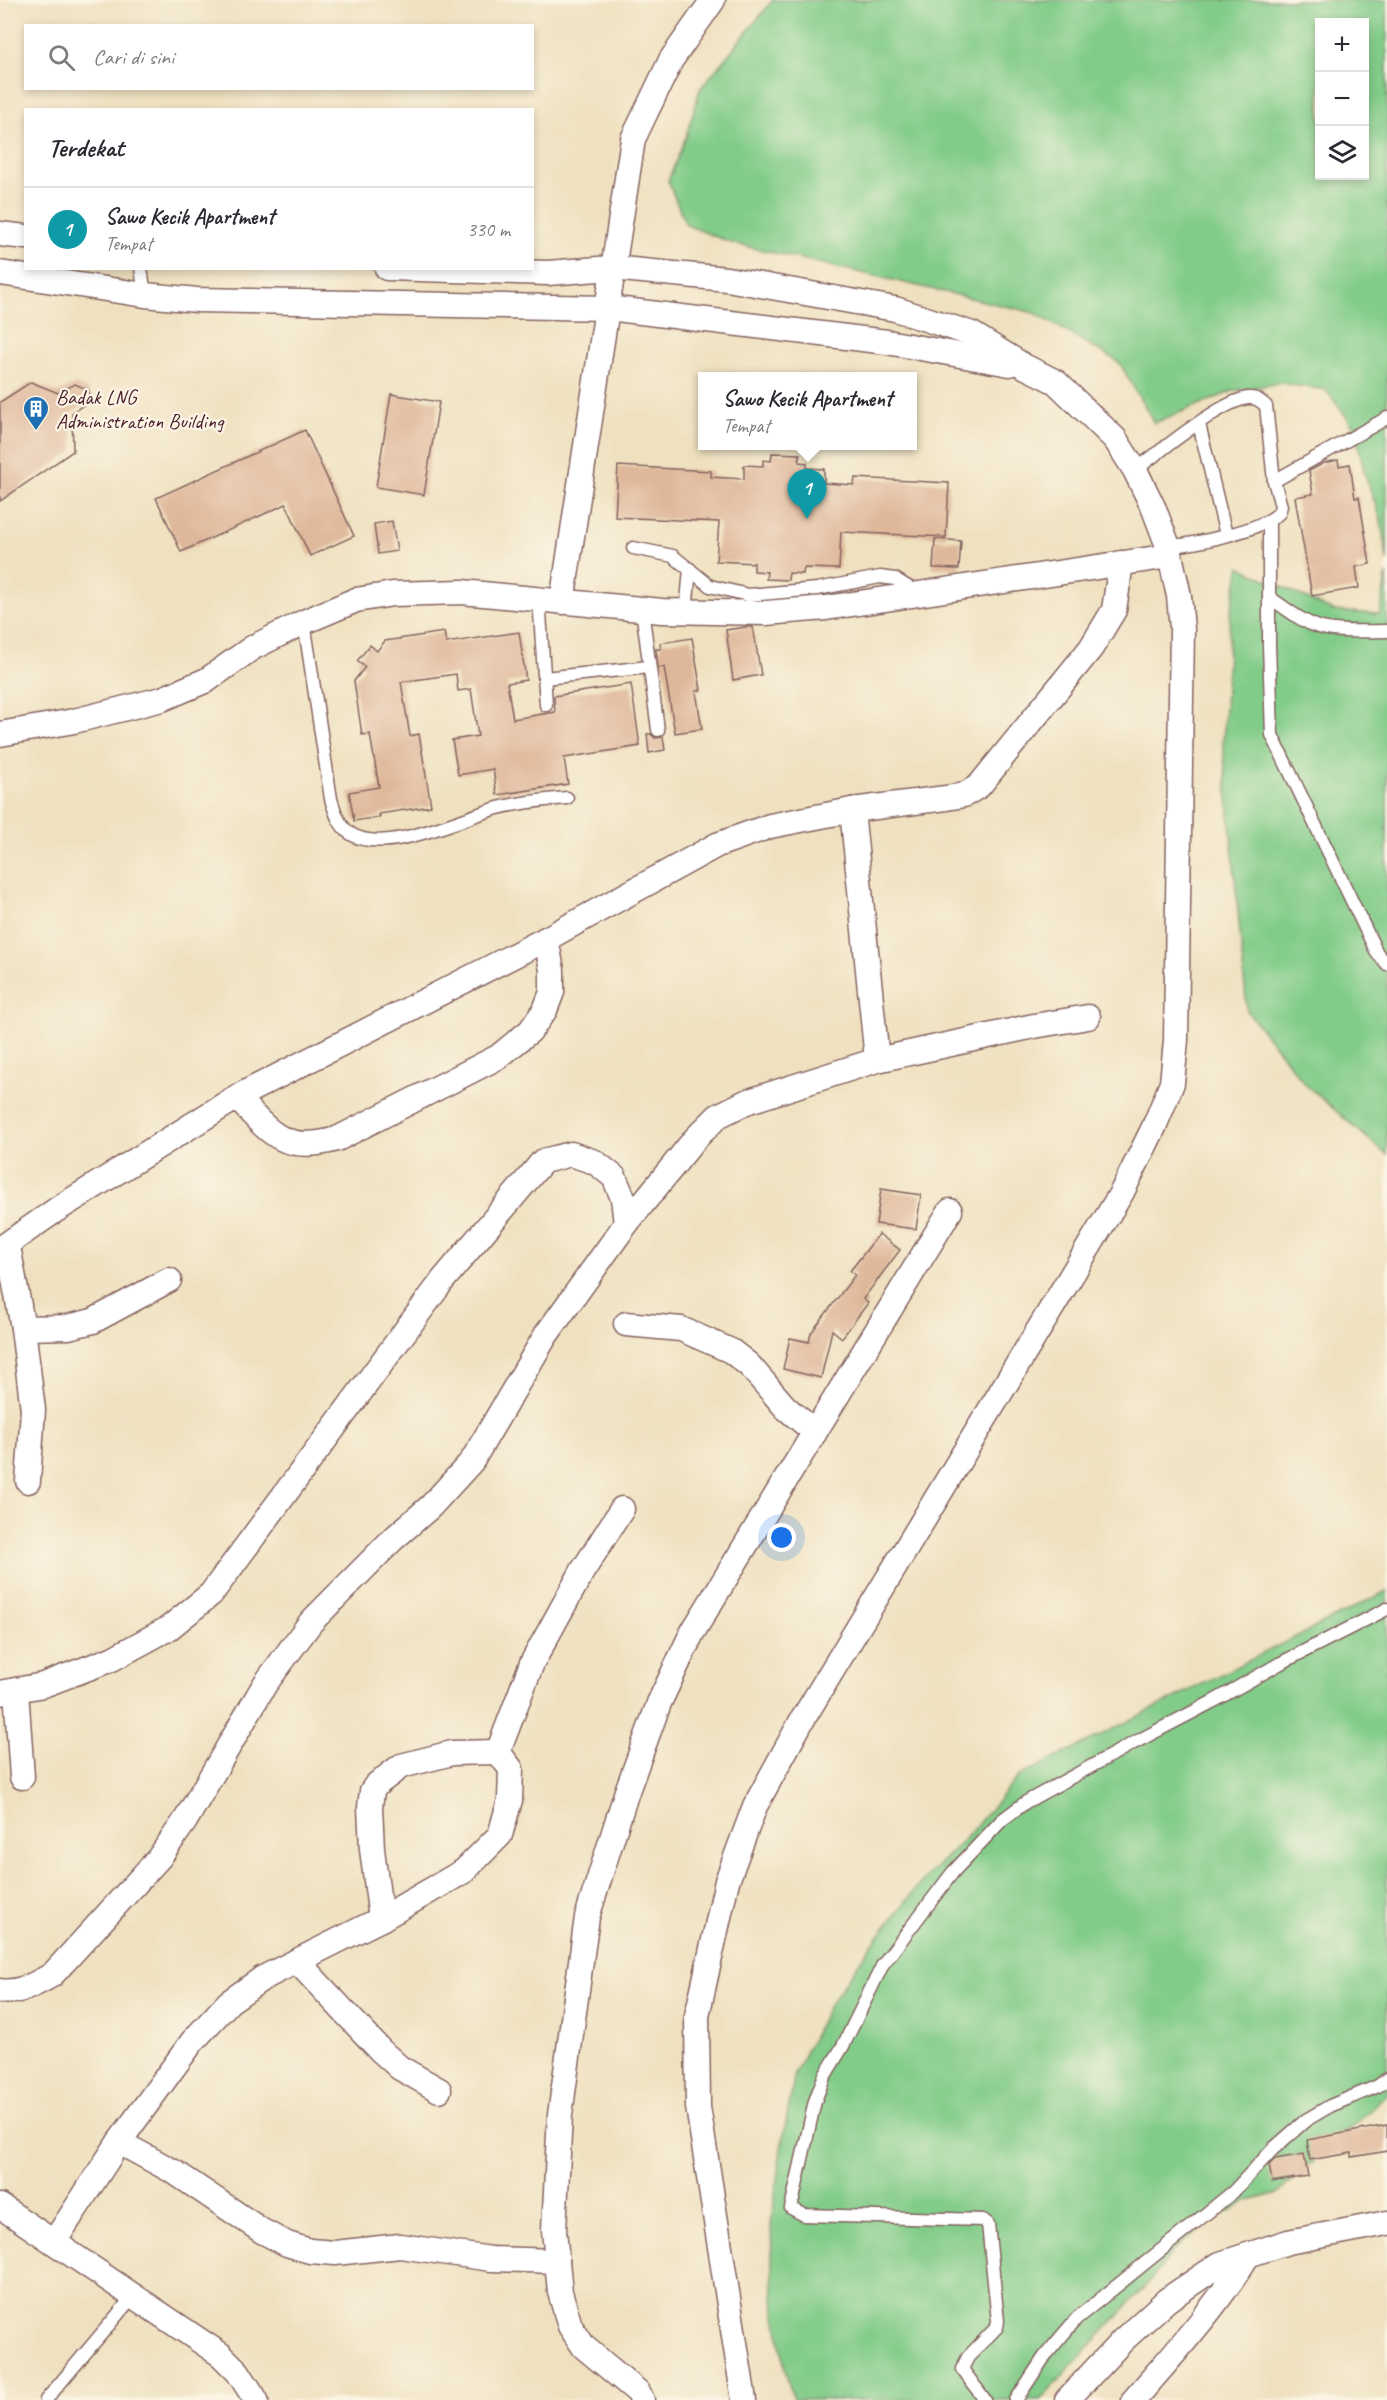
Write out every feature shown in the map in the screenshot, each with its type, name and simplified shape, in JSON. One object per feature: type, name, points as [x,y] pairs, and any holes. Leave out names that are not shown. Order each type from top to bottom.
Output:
[{"type":"street","points":[[550,600],[608,308],[611,268],[633,138],[671,60],[713,0]]},
{"type":"street","points":[[0,234],[24,237]]},
{"type":"street","points":[[451,270],[548,273],[611,268],[727,279],[895,309],[972,334],[1024,366],[1056,382],[1115,439],[1136,470],[1154,509],[1169,551],[1179,596],[1182,629],[1176,1040],[1172,1083],[1154,1127],[1122,1192],[796,1731],[755,1806],[727,1881],[697,2016],[698,2107],[744,2400]]},
{"type":"street","points":[[0,273],[144,295],[197,300],[608,308],[887,342],[1024,366]]},
{"type":"street","points":[[0,734],[74,721],[162,699],[207,680],[252,648],[304,622],[356,600],[393,594],[462,592],[642,609],[766,613],[826,608],[1121,563],[1169,551]]},
{"type":"street","points":[[28,1481],[33,1410],[22,1329],[4,1247],[56,1210],[237,1097],[546,939],[717,845],[770,826],[852,810],[964,795],[979,786],[1091,648],[1114,610],[1121,563]]},
{"type":"street","points":[[852,810],[877,1060]]},
{"type":"street","points":[[237,1097],[267,1131],[286,1140],[316,1145],[347,1134],[498,1057],[530,1032],[545,1010],[552,992],[552,970],[546,939]]},
{"type":"street","points":[[0,1991],[31,1987],[52,1975],[159,1858],[185,1821],[265,1684],[311,1622],[392,1540],[430,1506],[472,1461],[546,1335],[626,1224],[695,1140],[718,1116],[746,1102],[877,1060],[1034,1026],[1088,1017]]},
{"type":"street","points":[[22,1777],[8,1691],[43,1685],[112,1659],[169,1628],[211,1594],[443,1280],[543,1161],[571,1154],[595,1162],[614,1178],[623,1198],[626,1224]]},
{"type":"street","points":[[642,2400],[638,2392],[584,2347],[570,2326],[560,2292],[554,2230],[560,2115],[575,1998],[591,1907],[627,1791],[659,1703],[692,1633],[950,1211]]},
{"type":"street","points":[[22,1329],[68,1327],[93,1321],[169,1281]]},
{"type":"street","points":[[626,1324],[681,1329],[731,1351],[749,1365],[786,1408],[815,1432]]},
{"type":"street","points":[[498,1752],[531,1663],[582,1572],[622,1509]]},
{"type":"street","points":[[54,2242],[120,2142],[192,2042],[229,2002],[263,1978],[381,1919],[464,1871],[500,1835],[510,1800],[511,1769],[498,1752]]},
{"type":"street","points":[[381,1919],[372,1849],[370,1807],[372,1791],[376,1785],[401,1766],[452,1753],[498,1752]]},
{"type":"street","points":[[297,1961],[381,2051],[400,2068],[439,2090]]},
{"type":"street","points":[[120,2142],[176,2173],[262,2231],[287,2244],[310,2251],[335,2253],[400,2246],[491,2259],[557,2261]]},
{"type":"street","points":[[0,2206],[221,2355],[238,2372],[256,2400]]},
{"type":"street","points":[[1067,2400],[1123,2340],[1167,2300],[1220,2264],[1288,2242],[1387,2223]]},
{"type":"street","points":[[1134,2400],[1207,2315],[1229,2287],[1248,2255]]},
{"type":"lane","points":[[141,270],[144,295]]},
{"type":"lane","points":[[1136,470],[1198,424],[1235,401],[1248,398],[1258,399],[1266,406],[1274,481],[1281,506],[1279,513],[1269,521],[1169,551]]},
{"type":"lane","points":[[1274,481],[1387,418]]},
{"type":"lane","points":[[1198,424],[1226,535]]},
{"type":"lane","points":[[1269,521],[1272,735],[1377,953],[1387,964]]},
{"type":"lane","points":[[633,549],[673,556],[710,586],[748,595],[817,589],[880,577],[895,579],[918,594]]},
{"type":"lane","points":[[686,612],[690,569]]},
{"type":"lane","points":[[1269,597],[1319,627],[1335,630],[1387,631]]},
{"type":"lane","points":[[546,705],[544,678],[550,600]]},
{"type":"lane","points":[[642,609],[658,730]]},
{"type":"lane","points":[[304,622],[331,799],[337,819],[351,834],[370,841],[394,839],[438,830],[498,808],[567,798]]},
{"type":"lane","points":[[544,678],[649,667]]},
{"type":"lane","points":[[985,2400],[962,2369],[968,2357],[997,2327],[988,2223],[983,2220],[804,2215],[791,2208],[816,2101],[824,2077],[843,2046],[883,1964],[953,1872],[1011,1812],[1279,1664],[1387,1609]]},
{"type":"lane","points":[[1016,2400],[1045,2356],[1077,2318],[1233,2192],[1289,2134],[1306,2120],[1330,2106],[1378,2086],[1387,2079]]},
{"type":"lane","points":[[46,2400],[134,2295]]},
{"type":"green space","points":[[773,0],[1387,0],[1387,561],[1381,520],[1365,475],[1355,428],[1326,390],[1280,383],[1233,391],[1154,423],[1119,362],[1035,313],[732,243],[686,225],[668,181],[686,137],[700,89]]},
{"type":"green space","points":[[1240,567],[1333,611],[1380,614],[1387,574],[1387,1155],[1306,1085],[1247,1011],[1223,745],[1230,615]]},
{"type":"green space","points":[[1387,1591],[1387,2095],[1278,2193],[1243,2203],[1207,2223],[1173,2251],[1150,2281],[1040,2400],[793,2400],[785,2369],[773,2298],[771,2225],[781,2149],[795,2073],[828,2007],[870,1947],[918,1886],[969,1834],[1019,1776]]},
{"type":"building","name":"Badak LNG Administration Building","points":[[31,382],[58,393],[75,384],[89,390],[89,401],[72,413],[73,451],[0,501],[0,402]]},
{"type":"building","points":[[391,394],[439,402],[424,495],[376,487]]},
{"type":"building","points":[[305,430],[354,536],[310,556],[286,504],[181,552],[156,498]]},
{"type":"building","points":[[772,453],[800,454],[799,462],[807,463],[807,468],[824,469],[824,483],[854,485],[855,478],[949,483],[946,537],[841,532],[839,569],[804,568],[803,574],[789,573],[788,580],[766,579],[767,572],[754,571],[754,563],[716,561],[719,522],[615,517],[618,466],[711,471],[711,477],[744,479],[744,465],[763,466],[763,460],[771,461]]},
{"type":"building","points":[[1338,460],[1339,466],[1350,464],[1355,498],[1359,497],[1370,564],[1356,567],[1359,588],[1312,596],[1295,497],[1313,494],[1309,471],[1324,463]]},
{"type":"building","points":[[392,521],[397,551],[378,554],[374,524]]},
{"type":"building","points":[[935,539],[961,541],[959,569],[933,568]]},
{"type":"building","points":[[753,627],[761,675],[733,680],[726,630]]},
{"type":"building","points":[[444,632],[446,643],[519,632],[526,680],[507,683],[513,719],[555,712],[554,696],[631,684],[640,746],[564,758],[568,784],[497,795],[493,769],[458,775],[452,740],[478,736],[471,689],[458,691],[456,674],[401,682],[410,736],[419,734],[431,806],[379,814],[380,817],[354,821],[349,792],[379,787],[370,734],[362,735],[354,681],[365,667],[357,661],[370,645],[377,651],[385,641]]},
{"type":"building","points":[[692,638],[701,690],[696,691],[702,729],[675,733],[664,667],[658,668],[656,649],[661,649],[660,643]]},
{"type":"building","points":[[647,734],[655,738],[663,737],[665,750],[649,753]]},
{"type":"building","points":[[881,1189],[921,1195],[916,1229],[876,1224]]},
{"type":"building","points":[[879,1234],[900,1250],[863,1299],[868,1303],[842,1338],[832,1330],[821,1378],[783,1369],[790,1338],[809,1342],[811,1333],[855,1275],[850,1271]]},
{"type":"building","points":[[1387,2125],[1387,2151],[1352,2157],[1352,2153],[1310,2160],[1307,2140]]},
{"type":"building","points":[[1304,2154],[1308,2176],[1272,2182],[1269,2165],[1275,2159]]},
{"type":"place","name":"Badak LNG Administration Building","points":[[36,432]]},
{"type":"place","name":"Sawo Kecik Apartment","points":[[807,519]]}]
